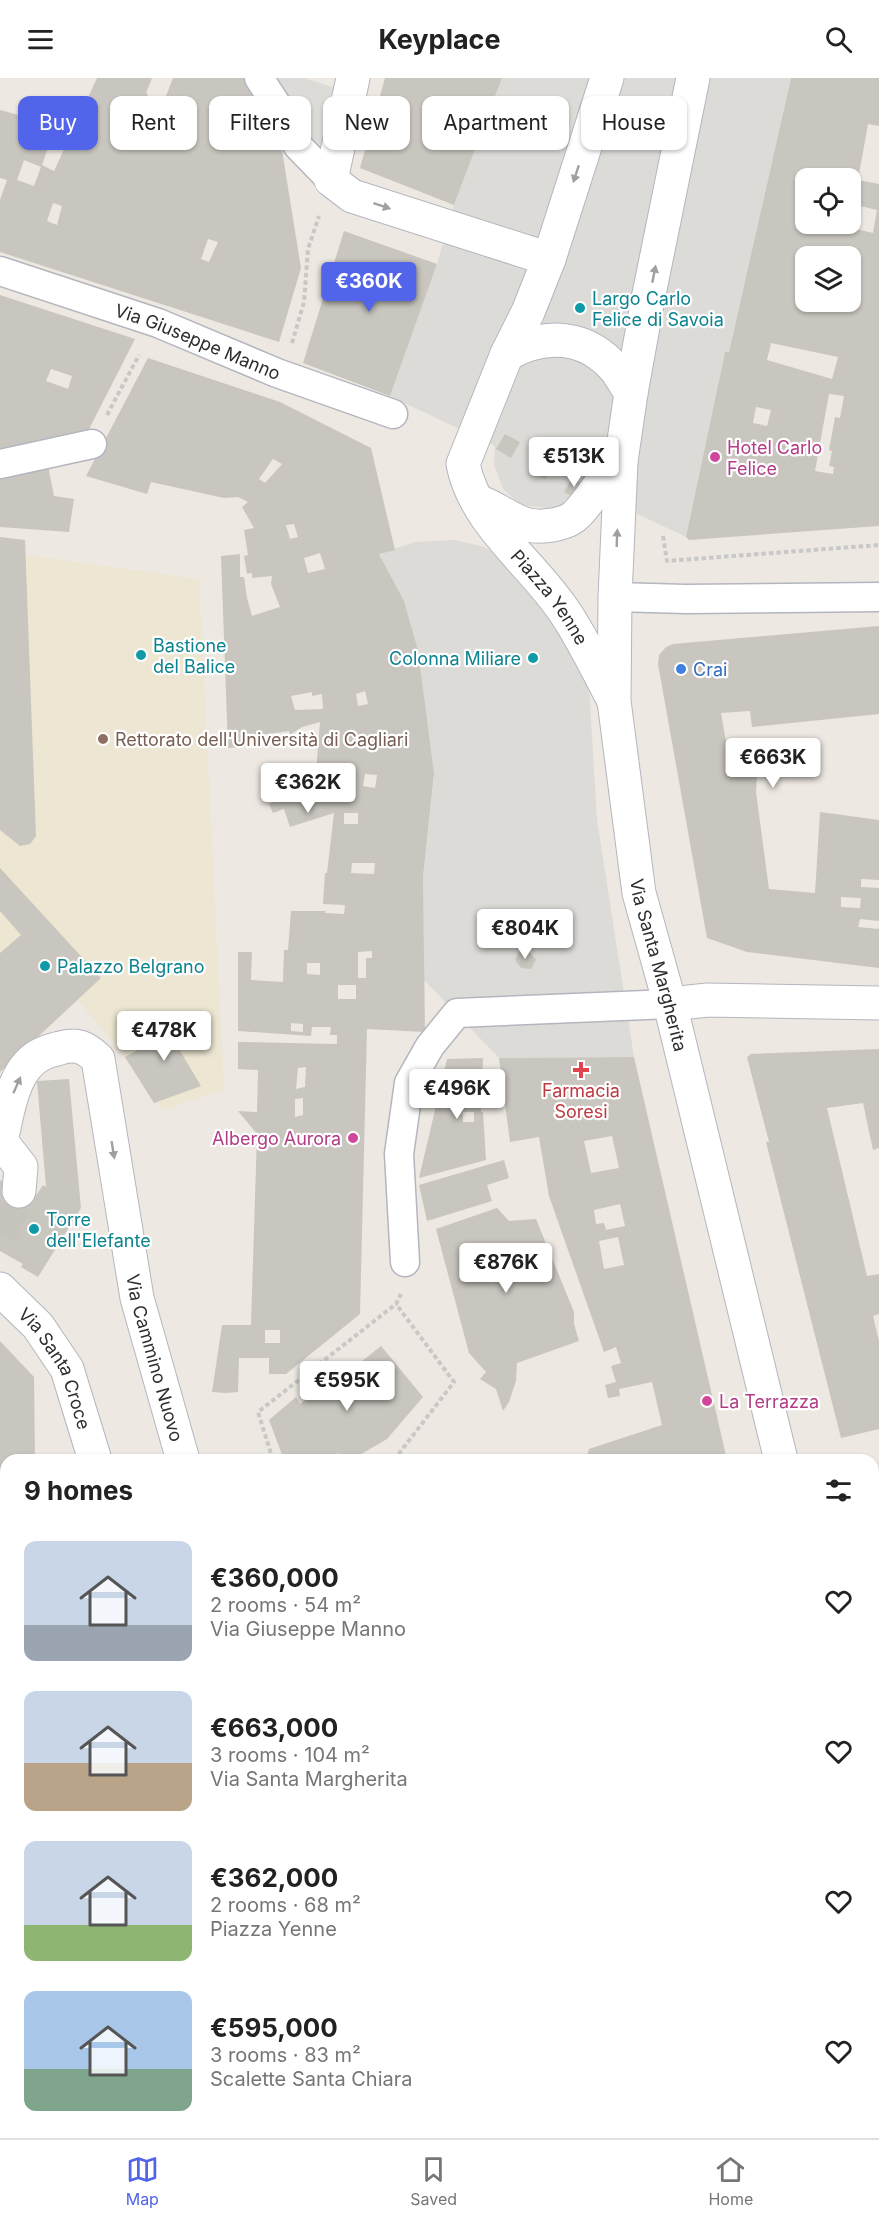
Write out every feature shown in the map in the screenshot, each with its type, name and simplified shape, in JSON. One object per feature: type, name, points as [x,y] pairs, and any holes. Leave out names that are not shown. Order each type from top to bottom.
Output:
[{"type":"street","points":[[259,78],[284,116],[298,146],[331,180],[352,196],[549,259]]},
{"type":"street","points":[[331,180],[353,78]]},
{"type":"street","points":[[607,78],[549,259],[528,312],[507,354],[463,464],[467,484],[476,500],[514,520],[529,525],[554,524],[576,516],[609,470],[621,461],[631,393],[693,78]]},
{"type":"street","name":"Via Giuseppe Manno","points":[[0,271],[155,322],[280,374],[393,414]]},
{"type":"street","points":[[507,354],[539,340],[570,341],[596,352],[615,369],[631,393]]},
{"type":"street","points":[[0,464],[92,444]]},
{"type":"street","name":"Via Santa Margherita","points":[[621,461],[615,597],[614,700],[639,893],[670,1004],[780,1454]]},
{"type":"street","name":"Piazza Yenne","points":[[476,500],[492,524],[566,613],[614,700]]},
{"type":"street","points":[[615,597],[879,597]]},
{"type":"street","points":[[405,1274],[399,1154],[409,1083],[430,1046],[457,1013],[670,1004],[708,1000],[879,1003]]},
{"type":"street","name":"Via Cammino Nuovo","points":[[1,1141],[15,1087],[26,1068],[40,1054],[69,1045],[87,1048],[98,1059],[137,1298],[181,1454]]},
{"type":"street","points":[[1,1141],[21,1167],[19,1191]]},
{"type":"street","name":"Via Santa Croce","points":[[0,1289],[38,1326],[67,1369],[93,1454]]},
{"type":"path","points":[[280,374],[304,302],[308,249],[331,180]]},
{"type":"path","points":[[92,444],[139,355]]},
{"type":"path","points":[[663,537],[668,561],[879,545]]},
{"type":"path","points":[[271,1454],[258,1412],[396,1304],[405,1274]]},
{"type":"path","points":[[396,1304],[454,1382],[399,1454]]},
{"type":"shaded area","points":[[255,78],[305,78],[338,89],[336,96],[323,96],[323,150],[319,167],[307,150],[311,150],[311,96],[268,96]]},
{"type":"shaded area","name":"Largo Carlo Felice di Savoia","points":[[502,78],[791,78],[729,352],[725,352],[686,537],[570,482],[564,492],[576,499],[554,509],[521,505],[503,489],[494,464],[495,446],[390,396],[475,150],[569,150],[569,96],[495,96]]},
{"type":"shaded area","name":"Rettorato dell'Università di Cagliari","points":[[0,537],[25,540],[26,555],[199,579],[224,1090],[164,1110],[154,1103],[125,1057],[78,1000],[0,1072]]},
{"type":"shaded area","points":[[455,540],[484,547],[509,560],[529,576],[589,686],[597,820],[634,1057],[499,1058],[424,980],[423,877],[434,778],[418,650],[404,601],[379,554],[415,542]]},
{"type":"building","points":[[97,78],[152,78],[146,93],[147,96],[110,96],[110,150],[197,150],[197,96],[166,96],[173,78],[244,78],[254,96],[209,96],[209,150],[282,150],[301,268],[279,342],[0,252],[0,200],[7,180],[0,178],[0,110],[18,115],[18,150],[47,150],[42,165],[54,171],[64,150],[98,150],[98,96],[89,96]],"holes":[[[24,160],[41,167],[34,186],[17,180]],[[53,203],[62,206],[57,225],[47,221]],[[208,239],[218,242],[209,262],[201,259]]]},
{"type":"building","points":[[385,78],[502,78],[495,96],[422,96],[422,150],[475,150],[454,205],[360,168],[365,150],[410,150],[410,96],[380,96]]},
{"type":"building","points":[[791,78],[879,78],[879,126],[868,124],[860,168],[795,168],[795,234],[861,234],[861,230],[873,233],[877,210],[861,206],[861,181],[879,184],[879,526],[689,540],[686,537],[725,352],[729,352]],"holes":[[[771,343],[838,357],[832,379],[767,360]],[[829,394],[844,396],[840,418],[835,417],[829,450],[832,451],[829,466],[834,467],[833,474],[815,471]],[[756,407],[771,410],[767,426],[753,423]]]},
{"type":"building","points":[[344,231],[437,264],[390,396],[303,363]]},
{"type":"building","points":[[0,295],[135,339],[84,439],[0,451]],"holes":[[[51,369],[72,376],[68,389],[46,381]]]},
{"type":"building","points":[[148,358],[280,402],[371,448],[395,550],[379,554],[404,601],[418,650],[434,774],[423,877],[425,1032],[367,1029],[360,1314],[286,1374],[269,1374],[269,1358],[239,1358],[238,1392],[212,1392],[222,1325],[251,1325],[257,1134],[238,1111],[257,1112],[258,1070],[238,1069],[238,1042],[337,1044],[337,1035],[330,1035],[331,1027],[312,1027],[311,1036],[238,1031],[238,952],[252,952],[251,980],[283,982],[284,950],[288,950],[291,911],[326,911],[325,913],[344,914],[345,905],[323,904],[334,813],[290,827],[284,809],[273,813],[269,804],[281,799],[280,797],[315,784],[320,722],[302,727],[290,735],[289,731],[260,735],[262,745],[228,748],[221,556],[240,554],[240,577],[244,577],[252,616],[280,607],[271,584],[272,576],[252,578],[252,573],[247,574],[244,556],[248,555],[244,530],[254,528],[242,507],[248,502],[238,497],[224,498],[151,482],[147,494],[86,476]],"holes":[[[273,459],[282,464],[265,483],[259,479]],[[294,524],[298,537],[290,539],[286,525]],[[320,553],[325,569],[308,573],[304,558]],[[365,691],[368,704],[358,706],[356,694]],[[312,692],[312,696],[322,694],[323,709],[295,710],[291,696]],[[365,774],[377,775],[375,788],[363,786]],[[344,813],[358,813],[358,824],[344,824]],[[352,863],[375,863],[374,874],[351,873]],[[372,951],[372,958],[366,958],[366,978],[358,978],[358,952]],[[307,963],[320,963],[320,975],[307,974]],[[338,985],[356,985],[356,999],[338,999]],[[291,1023],[303,1024],[303,1032],[291,1031]],[[306,1067],[305,1087],[296,1089],[298,1068]],[[303,1098],[303,1115],[295,1117],[295,1099]],[[265,1330],[280,1330],[280,1343],[265,1343]]]},
{"type":"building","points":[[505,434],[520,442],[511,458],[496,449]]},
{"type":"building","points":[[536,461],[551,466],[546,479],[531,474]]},
{"type":"building","points":[[48,466],[54,496],[74,499],[69,532],[0,527],[0,479]]},
{"type":"building","points":[[572,478],[585,485],[576,499],[564,492]]},
{"type":"building","points":[[0,537],[25,540],[36,836],[30,844],[20,846],[0,830]]},
{"type":"building","points":[[879,626],[879,714],[752,727],[750,711],[721,713],[729,760],[758,762],[756,792],[769,889],[815,893],[820,812],[879,820],[879,880],[861,879],[861,887],[879,888],[879,921],[860,919],[858,927],[879,929],[879,968],[747,952],[707,938],[658,664],[659,655],[666,647],[673,644]],"holes":[[[841,897],[861,898],[860,908],[841,907]]]},
{"type":"building","name":"Palazzo Belgrano","points":[[0,868],[101,978],[0,1072],[0,953],[21,935],[0,911]]},
{"type":"building","points":[[529,951],[536,960],[531,969],[521,968],[515,960],[519,952]]},
{"type":"building","points":[[177,1013],[191,1035],[176,1044],[201,1086],[154,1103],[125,1057],[148,1044],[149,1037],[163,1029],[159,1023]]},
{"type":"building","points":[[879,1049],[879,1148],[873,1150],[863,1103],[827,1108],[867,1276],[879,1274],[879,1314],[873,1316],[879,1341],[879,1429],[841,1438],[766,1142],[769,1142],[747,1057],[751,1054]]},
{"type":"building","points":[[634,1057],[726,1454],[588,1454],[589,1449],[662,1425],[652,1382],[619,1389],[620,1396],[608,1398],[605,1385],[616,1382],[611,1366],[621,1363],[616,1347],[604,1352],[549,1196],[539,1137],[510,1142],[499,1058]],"holes":[[[612,1136],[619,1168],[591,1173],[584,1141]],[[620,1204],[625,1226],[606,1230],[604,1223],[596,1224],[594,1210]],[[618,1237],[624,1265],[604,1269],[599,1241]]]},
{"type":"building","points":[[483,1058],[481,1112],[483,1112],[486,1160],[419,1178],[447,1059]],"holes":[[[463,1112],[474,1112],[474,1122],[463,1122]]]},
{"type":"building","points":[[69,1079],[81,1208],[38,1277],[21,1267],[23,1264],[0,1251],[0,1180],[33,1200],[43,1185],[46,1187],[37,1081]]},
{"type":"building","points":[[504,1160],[509,1178],[487,1185],[492,1201],[427,1221],[419,1185]]},
{"type":"building","points":[[497,1208],[509,1221],[536,1219],[574,1312],[574,1324],[579,1341],[517,1363],[516,1381],[509,1402],[503,1411],[496,1389],[480,1379],[486,1372],[469,1353],[436,1229]]},
{"type":"building","points":[[0,1341],[34,1377],[35,1454],[0,1454]]},
{"type":"building","points":[[381,1346],[423,1397],[387,1439],[361,1454],[282,1454],[269,1420],[296,1397],[300,1404],[339,1373],[342,1377]]},
{"type":"tunnel","points":[[0,1236],[19,1191]]},
{"type":"place","name":"Largo Carlo Felice di Savoia","points":[[580,308]]},
{"type":"place","name":"Hotel Carlo Felice","points":[[715,457]]},
{"type":"place","name":"Bastione del Balice","points":[[141,655]]},
{"type":"place","name":"Colonna Miliare","points":[[533,658]]},
{"type":"place","name":"Crai","points":[[681,669]]},
{"type":"place","name":"Rettorato dell'Università di Cagliari","points":[[103,739]]},
{"type":"place","name":"Palazzo Belgrano","points":[[45,966]]},
{"type":"place","name":"Farmacia Soresi","points":[[581,1070]]},
{"type":"place","name":"Albergo Aurora","points":[[353,1138]]},
{"type":"place","name":"Torre dell'Elefante","points":[[34,1229]]},
{"type":"place","name":"La Terrazza","points":[[707,1401]]}]
